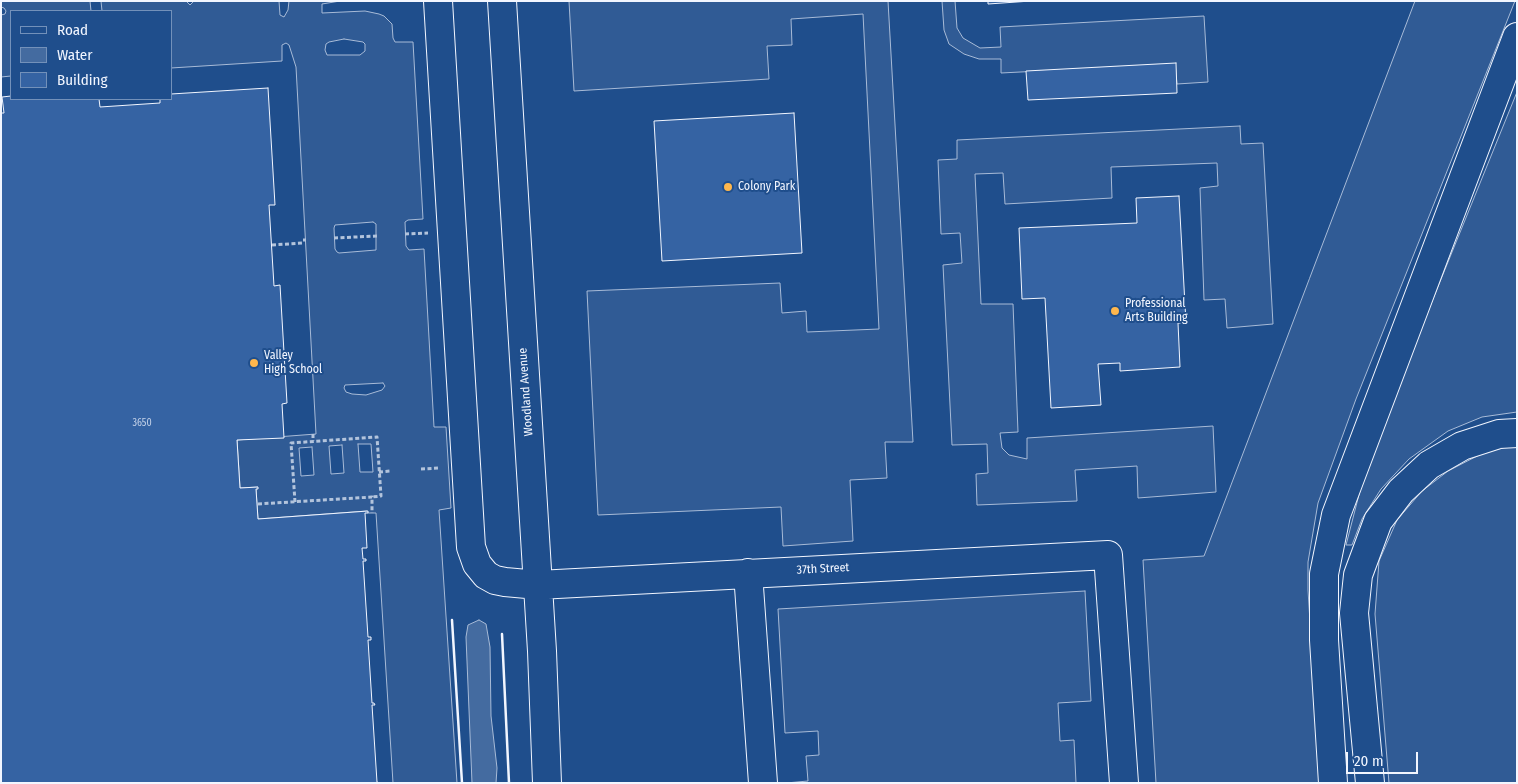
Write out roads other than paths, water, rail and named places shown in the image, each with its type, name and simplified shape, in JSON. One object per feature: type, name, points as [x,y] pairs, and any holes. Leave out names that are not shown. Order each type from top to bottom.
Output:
[{"type":"main road","name":"37th Street","points":[[438,1],[471,547],[477,564],[486,575],[495,580],[505,582],[538,585],[1108,555],[1124,783]]},
{"type":"main road","name":"Woodland Avenue","points":[[502,1],[538,585],[547,783]]},
{"type":"main road","points":[[1333,783],[1324,640],[1324,574],[1336,515],[1517,36]]},
{"type":"main road","points":[[1370,783],[1354,613],[1358,575],[1378,521],[1401,491],[1429,465],[1462,446],[1499,434],[1517,433]]},
{"type":"main road","points":[[748,574],[763,783]]},
{"type":"water","points":[[479,620],[486,624],[490,647],[491,716],[497,768],[496,783],[472,783],[466,637],[468,625]]},
{"type":"place","name":"Colony Park","points":[[728,187]]},
{"type":"place","name":"Professional Arts Building","points":[[1115,311]]},
{"type":"place","name":"Valley High School","points":[[254,363]]}]
